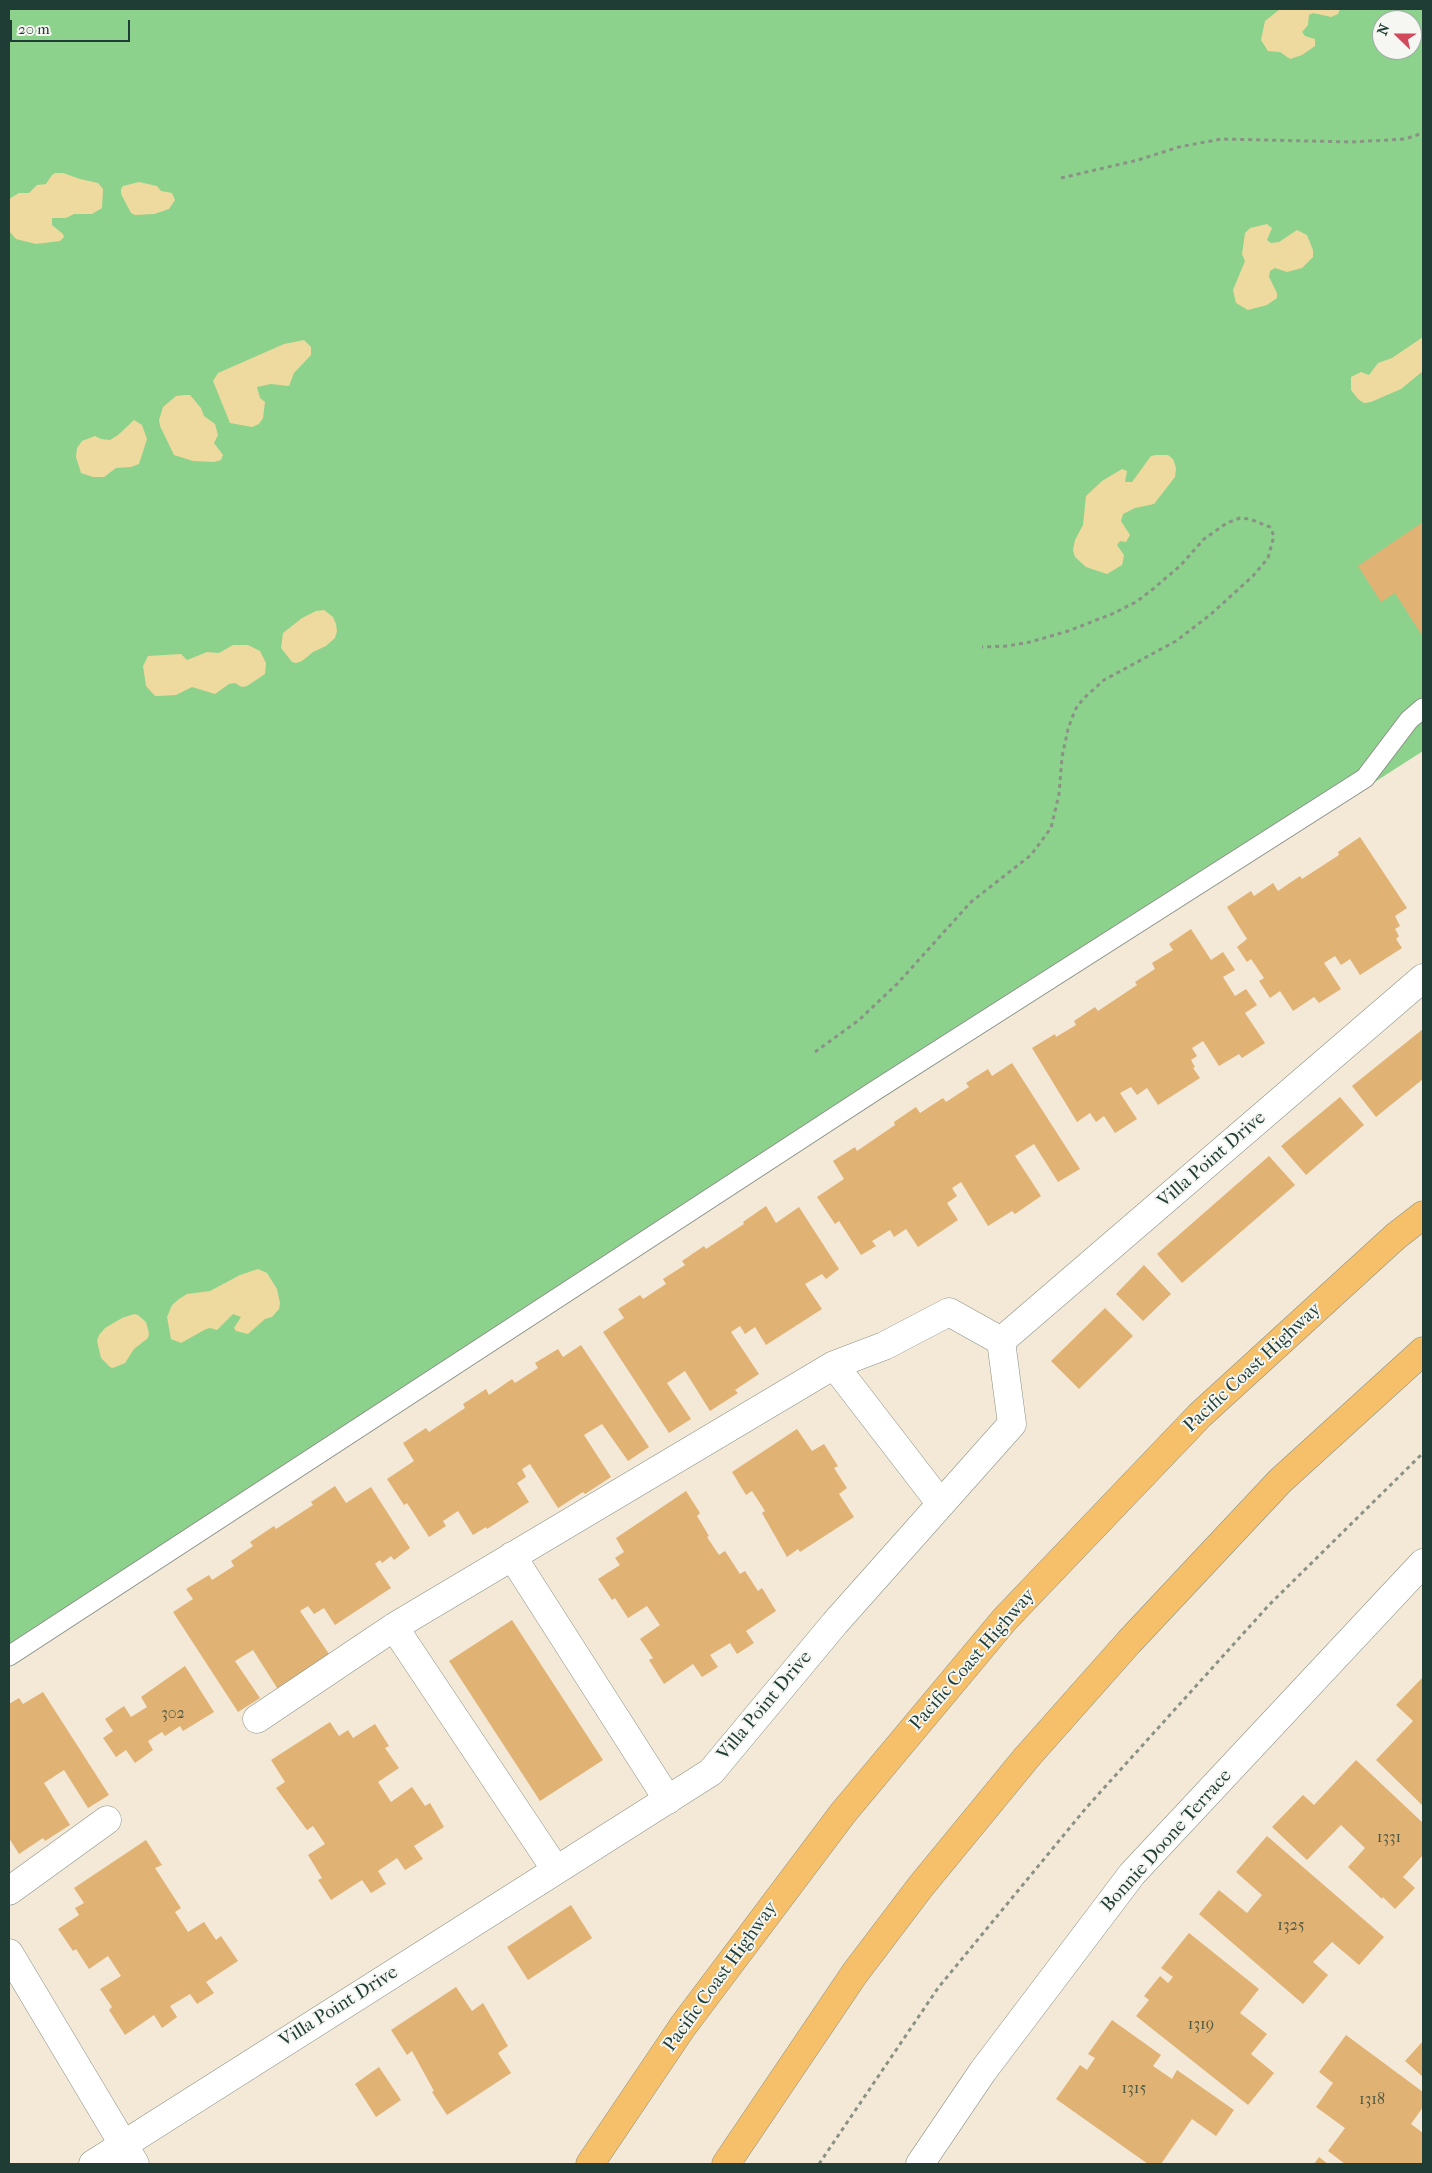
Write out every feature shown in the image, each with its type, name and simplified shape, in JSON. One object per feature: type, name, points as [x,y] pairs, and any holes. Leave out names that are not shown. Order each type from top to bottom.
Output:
[{"type":"highway","name":"Pacific Coast Highway","points":[[590,2164],[683,2026],[843,1813],[1005,1619],[1200,1415],[1396,1236],[1423,1215]]},
{"type":"highway","points":[[726,2164],[855,1973],[921,1886],[1027,1757],[1129,1642],[1280,1481],[1423,1351]]},
{"type":"street","name":"Villa Point Drive","points":[[94,2164],[128,2154],[556,1870],[710,1772],[834,1623],[1012,1424],[1002,1341],[1423,978]]},
{"type":"street","points":[[257,1719],[394,1627],[834,1365],[884,1346],[949,1312],[1002,1341]]},
{"type":"street","points":[[834,1365],[941,1504]]},
{"type":"street","points":[[512,1556],[668,1800]]},
{"type":"street","name":"Bonnie Doone Terrace","points":[[920,2164],[983,2070],[1132,1874],[1423,1563]]},
{"type":"street","points":[[394,1627],[556,1870]]},
{"type":"street","points":[[9,1891],[107,1820]]},
{"type":"street","points":[[9,1953],[128,2154]]},
{"type":"lane","points":[[9,1656],[876,1090],[1365,778],[1409,720],[1423,708]]},
{"type":"path","points":[[1061,178],[1138,160],[1179,147],[1221,139],[1352,142],[1405,140],[1423,133]]},
{"type":"path","points":[[815,1052],[859,1020],[897,984],[971,902],[1031,855],[1051,828],[1059,794],[1062,757],[1068,729],[1075,710],[1083,699],[1104,680],[1176,641],[1210,615],[1253,576],[1268,558],[1274,536],[1270,527],[1250,518],[1240,518],[1228,523],[1204,539],[1181,566],[1136,602],[1112,614],[1068,631],[1030,642],[1007,646],[982,647]]},
{"type":"path","points":[[819,2164],[938,1988],[1086,1808],[1270,1605],[1423,1453]]},
{"type":"green space","points":[[9,9],[1423,9],[1423,751],[9,1659]]},
{"type":"sand","points":[[1280,9],[1340,9],[1338,14],[1331,17],[1313,13],[1309,15],[1308,25],[1302,32],[1305,36],[1315,39],[1315,46],[1302,55],[1290,59],[1280,52],[1268,51],[1261,40],[1265,21]]},
{"type":"sand","points":[[55,173],[63,173],[98,183],[103,189],[102,208],[92,214],[74,214],[66,218],[52,218],[52,225],[63,234],[64,237],[60,241],[36,244],[16,239],[9,231],[9,199],[19,193],[29,193],[37,185],[46,184]]},
{"type":"sand","points":[[139,182],[157,186],[161,191],[172,193],[175,200],[169,209],[154,214],[135,215],[131,213],[121,194],[121,189],[123,186]]},
{"type":"sand","points":[[1267,224],[1272,228],[1267,240],[1271,243],[1279,242],[1297,230],[1307,235],[1313,250],[1313,257],[1302,268],[1287,272],[1275,268],[1270,271],[1269,277],[1277,293],[1277,298],[1267,305],[1248,310],[1236,303],[1233,290],[1245,261],[1242,254],[1245,233],[1250,228]]},
{"type":"sand","points":[[1423,337],[1423,371],[1401,389],[1371,402],[1364,403],[1358,399],[1351,390],[1351,377],[1361,372],[1369,375],[1378,363],[1392,358]]},
{"type":"sand","points":[[304,340],[311,347],[311,355],[294,373],[289,386],[271,384],[257,387],[260,398],[265,402],[263,418],[259,424],[252,427],[230,423],[213,381],[218,373],[284,344]]},
{"type":"sand","points":[[190,395],[201,408],[204,416],[215,424],[218,435],[214,443],[223,455],[221,460],[214,462],[193,461],[174,455],[159,420],[163,407],[176,396]]},
{"type":"sand","points":[[134,420],[142,425],[147,439],[139,464],[131,467],[116,468],[104,477],[93,477],[81,473],[76,457],[77,448],[82,441],[95,436],[110,440]]},
{"type":"sand","points":[[1168,455],[1173,459],[1176,468],[1175,477],[1154,504],[1135,508],[1123,514],[1121,521],[1130,535],[1126,542],[1120,541],[1117,545],[1124,555],[1122,565],[1107,574],[1086,567],[1075,557],[1073,550],[1075,540],[1083,525],[1086,496],[1102,481],[1122,469],[1127,471],[1125,482],[1132,482],[1151,456]]},
{"type":"sand","points":[[324,610],[333,617],[336,624],[335,638],[302,661],[292,662],[281,648],[283,633],[302,618],[316,611]]},
{"type":"sand","points":[[233,645],[248,645],[260,651],[266,663],[265,674],[247,686],[242,687],[235,683],[229,684],[215,694],[192,687],[176,695],[155,696],[146,686],[143,666],[148,656],[181,654],[187,660],[207,652],[219,653]]},
{"type":"sand","points":[[258,1269],[267,1273],[277,1289],[280,1303],[279,1309],[272,1317],[265,1319],[248,1334],[236,1331],[234,1328],[241,1317],[233,1314],[217,1330],[206,1329],[181,1343],[171,1339],[167,1317],[172,1305],[179,1299],[187,1294],[210,1291],[240,1275]]},
{"type":"sand","points":[[134,1314],[146,1322],[149,1333],[148,1338],[134,1349],[125,1363],[113,1368],[110,1367],[101,1358],[97,1341],[99,1335],[105,1328],[122,1318]]},
{"type":"building","points":[[1423,522],[1423,637],[1395,593],[1381,602],[1358,566]]},
{"type":"building","points":[[1360,837],[1407,908],[1395,916],[1400,926],[1395,929],[1399,936],[1396,939],[1402,948],[1360,975],[1350,959],[1341,965],[1335,956],[1324,963],[1341,989],[1319,1003],[1314,997],[1293,1011],[1280,991],[1270,998],[1259,981],[1264,978],[1251,959],[1247,962],[1237,947],[1247,939],[1227,907],[1251,891],[1254,896],[1273,883],[1278,891],[1300,876],[1302,879],[1339,855],[1338,852]]},
{"type":"building","points":[[1191,929],[1211,960],[1223,952],[1235,970],[1223,977],[1235,996],[1246,989],[1257,1005],[1245,1013],[1265,1043],[1242,1058],[1239,1054],[1219,1066],[1203,1041],[1192,1048],[1197,1056],[1191,1060],[1195,1067],[1193,1068],[1200,1078],[1158,1105],[1147,1088],[1137,1095],[1131,1087],[1120,1093],[1137,1119],[1115,1133],[1104,1116],[1096,1122],[1090,1113],[1077,1122],[1032,1048],[1055,1034],[1056,1037],[1076,1025],[1074,1021],[1095,1007],[1098,1011],[1137,985],[1135,982],[1155,969],[1152,963],[1173,950],[1169,944]]},
{"type":"building","points":[[1423,1029],[1423,1079],[1376,1117],[1352,1086]]},
{"type":"building","points":[[1012,1063],[1080,1169],[1058,1182],[1034,1144],[1015,1156],[1041,1196],[1015,1214],[1012,1211],[988,1226],[961,1182],[952,1188],[957,1196],[947,1203],[958,1220],[918,1247],[906,1229],[894,1237],[890,1230],[872,1241],[876,1246],[861,1255],[839,1221],[835,1224],[817,1197],[844,1179],[833,1161],[855,1147],[857,1151],[895,1125],[894,1122],[916,1107],[920,1113],[943,1098],[946,1102],[969,1087],[966,1083],[988,1069],[992,1076]]},
{"type":"building","points":[[1340,1097],[1364,1125],[1306,1175],[1281,1146]]},
{"type":"building","points":[[1269,1156],[1295,1185],[1182,1283],[1157,1254]]},
{"type":"building","points":[[766,1206],[776,1223],[799,1207],[839,1269],[826,1279],[822,1274],[805,1284],[822,1309],[766,1345],[755,1327],[745,1334],[740,1326],[731,1332],[759,1374],[735,1390],[738,1393],[710,1411],[685,1371],[667,1383],[691,1419],[669,1433],[603,1332],[624,1318],[618,1309],[640,1295],[643,1299],[666,1284],[663,1279],[685,1265],[682,1261],[704,1246],[706,1249],[744,1224],[743,1222]]},
{"type":"building","points":[[1144,1265],[1171,1294],[1143,1321],[1116,1294]]},
{"type":"building","points":[[1105,1308],[1133,1336],[1079,1389],[1051,1361]]},
{"type":"building","points":[[581,1345],[649,1447],[628,1461],[602,1424],[584,1435],[611,1477],[585,1494],[583,1492],[558,1508],[530,1464],[522,1469],[526,1477],[517,1483],[529,1502],[487,1529],[486,1527],[473,1535],[458,1511],[443,1521],[446,1526],[429,1537],[407,1503],[404,1505],[387,1479],[414,1461],[403,1443],[426,1428],[429,1432],[465,1408],[463,1404],[486,1389],[489,1395],[512,1379],[515,1383],[538,1368],[535,1363],[558,1349],[563,1357]]},
{"type":"building","points":[[797,1429],[812,1451],[824,1444],[838,1466],[834,1468],[847,1488],[839,1494],[854,1517],[800,1552],[798,1549],[787,1557],[762,1513],[765,1511],[752,1491],[746,1495],[732,1472]]},
{"type":"building","points":[[335,1486],[346,1503],[371,1487],[410,1548],[394,1560],[391,1556],[382,1563],[380,1560],[375,1564],[391,1588],[335,1625],[324,1608],[314,1614],[308,1606],[300,1611],[329,1654],[305,1670],[306,1673],[279,1691],[253,1650],[235,1661],[260,1698],[238,1712],[173,1612],[193,1599],[186,1589],[209,1575],[212,1580],[234,1566],[231,1561],[253,1546],[250,1542],[274,1526],[276,1529],[313,1505],[311,1502]]},
{"type":"building","points":[[686,1491],[700,1513],[697,1516],[709,1536],[707,1537],[719,1555],[725,1551],[740,1574],[745,1571],[758,1591],[762,1588],[776,1611],[746,1631],[754,1643],[737,1654],[730,1643],[710,1655],[718,1667],[702,1677],[693,1664],[664,1684],[649,1660],[653,1658],[640,1639],[660,1625],[647,1606],[628,1618],[615,1598],[612,1600],[598,1579],[620,1565],[615,1558],[624,1552],[616,1538]]},
{"type":"building","points":[[512,1620],[603,1760],[540,1801],[449,1661]]},
{"type":"building","points":[[185,1666],[214,1712],[183,1731],[180,1726],[165,1736],[162,1732],[148,1741],[153,1750],[135,1763],[126,1750],[116,1757],[103,1738],[113,1731],[105,1719],[124,1706],[131,1717],[147,1707],[141,1697]]},
{"type":"building","points":[[1423,1677],[1423,1806],[1376,1760],[1413,1721],[1396,1705]]},
{"type":"building","points":[[43,1692],[109,1795],[88,1808],[64,1770],[44,1783],[70,1825],[45,1841],[43,1838],[19,1854],[9,1838],[9,1704],[19,1698],[23,1704]]},
{"type":"building","points":[[330,1722],[339,1736],[348,1730],[353,1738],[375,1724],[389,1746],[385,1748],[399,1768],[378,1782],[391,1802],[412,1787],[425,1806],[430,1803],[444,1827],[414,1846],[423,1859],[405,1870],[397,1858],[378,1871],[386,1884],[371,1893],[362,1880],[331,1900],[318,1880],[322,1878],[308,1855],[325,1844],[313,1826],[307,1830],[276,1788],[285,1782],[271,1760]]},
{"type":"building","points":[[1356,1760],[1423,1823],[1423,1855],[1403,1877],[1415,1888],[1395,1909],[1348,1867],[1365,1848],[1341,1825],[1307,1860],[1272,1827],[1303,1795],[1314,1805]]},
{"type":"building","points":[[1267,1836],[1384,1937],[1359,1965],[1332,1942],[1313,1962],[1328,1975],[1303,2004],[1199,1914],[1219,1890],[1247,1913],[1262,1895],[1236,1872]]},
{"type":"building","points":[[146,1840],[162,1865],[155,1868],[181,1908],[175,1912],[188,1932],[204,1922],[216,1940],[221,1936],[238,1961],[206,1982],[214,1993],[197,2004],[190,1994],[170,2006],[177,2017],[162,2028],[154,2015],[125,2035],[109,2010],[112,2007],[100,1989],[121,1976],[108,1956],[89,1969],[76,1949],[73,1951],[58,1929],[79,1915],[75,1908],[84,1903],[74,1888]]},
{"type":"building","points":[[571,1905],[592,1938],[528,1980],[507,1947]]},
{"type":"building","points":[[1189,1933],[1259,1989],[1240,2013],[1267,2034],[1251,2054],[1274,2073],[1248,2105],[1136,2016],[1149,2000],[1144,1996],[1160,1976],[1168,1983],[1173,1977],[1161,1968]]},
{"type":"building","points":[[456,1987],[472,2011],[483,2003],[508,2046],[498,2053],[511,2073],[447,2115],[432,2092],[434,2091],[412,2051],[407,2055],[391,2030]]},
{"type":"building","points":[[1112,2020],[1161,2055],[1153,2066],[1172,2079],[1177,2070],[1234,2110],[1216,2136],[1192,2119],[1161,2164],[1148,2164],[1056,2099],[1080,2065],[1087,2070],[1095,2058],[1088,2054]]},
{"type":"building","points":[[1346,2035],[1423,2092],[1423,2107],[1411,2124],[1423,2133],[1423,2164],[1345,2164],[1328,2151],[1345,2128],[1316,2107],[1333,2083],[1319,2072]]},
{"type":"building","points":[[1423,2041],[1423,2077],[1405,2061]]},
{"type":"building","points":[[379,2067],[401,2100],[376,2117],[355,2084]]},
{"type":"building","points":[[1319,2157],[1328,2164],[1314,2164]]}]
